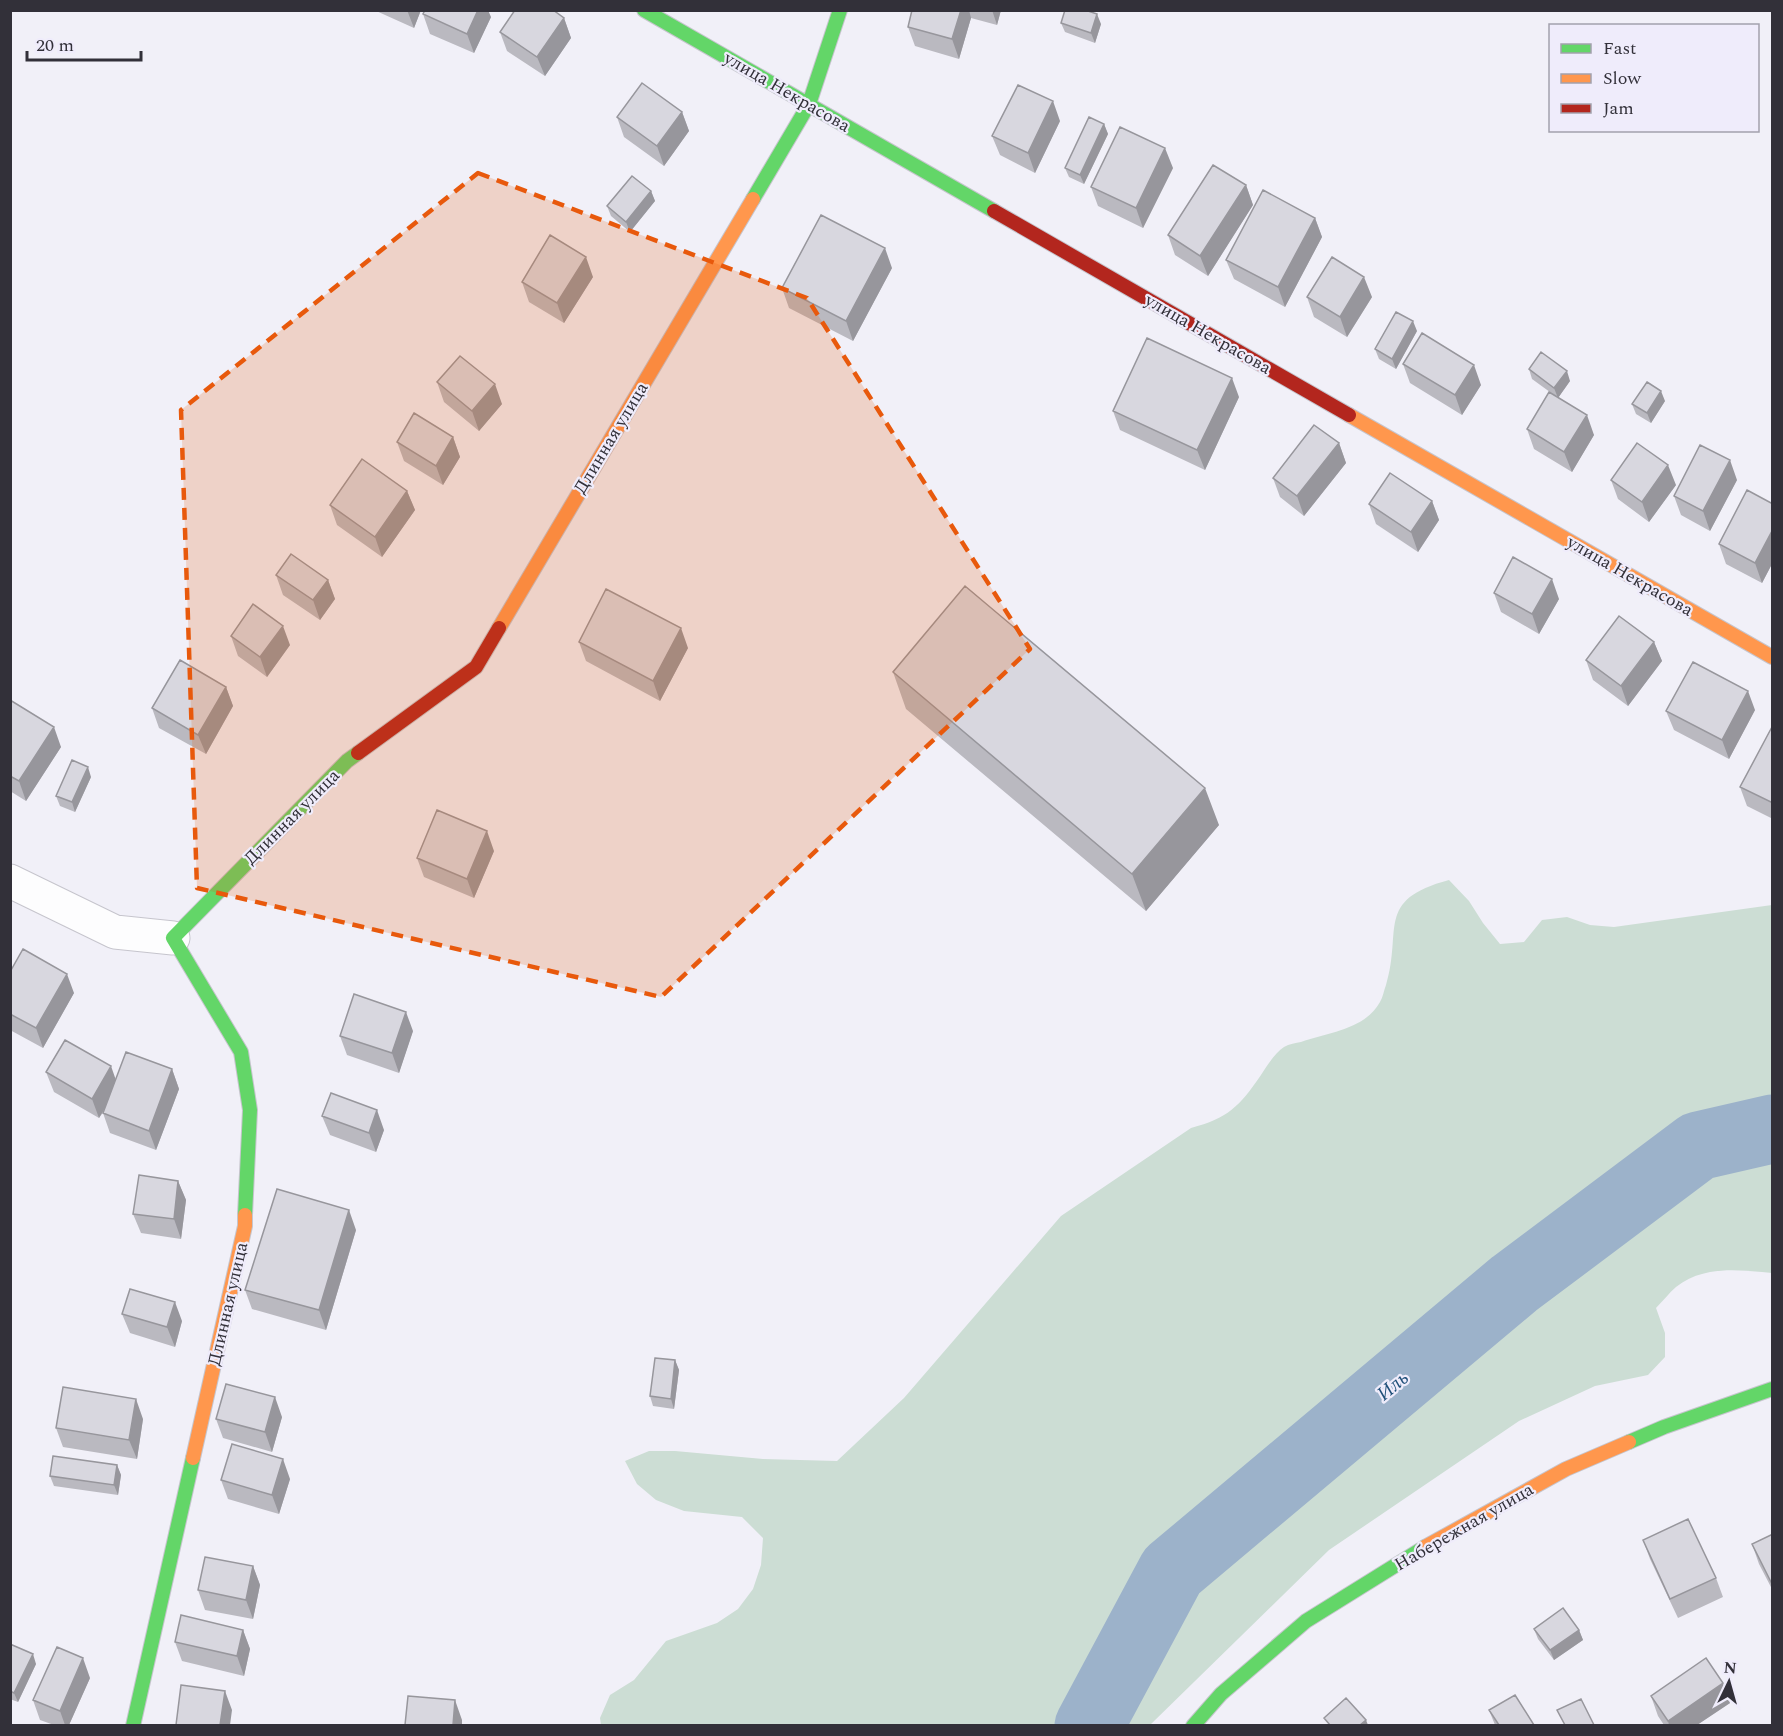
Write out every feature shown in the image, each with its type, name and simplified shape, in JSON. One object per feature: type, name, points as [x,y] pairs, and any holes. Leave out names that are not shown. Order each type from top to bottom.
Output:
[{"type":"street","name":"улица Некрасова","points":[[644,10],[1773,657]]},
{"type":"street","name":"Длинная улица","points":[[133,1725],[245,1226],[250,1110],[241,1052],[173,938],[347,761],[476,667],[809,104],[840,10]]},
{"type":"street","points":[[10,881],[115,932],[173,938]]},
{"type":"street","name":"Набережная улица","points":[[1193,1725],[1221,1694],[1306,1621],[1427,1546],[1566,1469],[1664,1427],[1773,1389]]},
{"type":"highlighted area","points":[[478,173],[807,298],[1030,649],[661,997],[197,888],[181,410]]},
{"type":"shaded area","points":[[1449,880],[1469,901],[1500,944],[1524,942],[1542,920],[1567,917],[1590,925],[1614,927],[1772,905],[1772,1273],[1735,1270],[1710,1272],[1698,1275],[1676,1287],[1656,1308],[1665,1333],[1665,1357],[1648,1375],[1595,1386],[1519,1421],[1329,1550],[1150,1725],[601,1725],[600,1718],[610,1695],[634,1680],[666,1641],[717,1623],[738,1609],[753,1589],[761,1565],[763,1538],[742,1517],[684,1511],[656,1500],[637,1484],[625,1461],[649,1451],[675,1451],[763,1459],[837,1461],[904,1398],[1061,1216],[1191,1128],[1214,1120],[1232,1110],[1284,1047],[1345,1029],[1365,1019],[1381,1000],[1386,985],[1391,966],[1396,919],[1401,908],[1410,897],[1425,888]]},
{"type":"building","points":[[425,10],[478,10],[467,34],[423,14]]},
{"type":"building","points":[[515,10],[553,10],[564,18],[537,57],[500,32]]},
{"type":"building","points":[[912,10],[961,10],[952,39],[908,27]]},
{"type":"building","points":[[1065,10],[1085,10],[1097,14],[1091,33],[1061,23]]},
{"type":"building","points":[[642,83],[682,112],[657,146],[617,117]]},
{"type":"building","points":[[1018,85],[1053,101],[1028,153],[992,136]]},
{"type":"building","points":[[1089,117],[1104,124],[1080,175],[1065,168]]},
{"type":"building","points":[[1120,127],[1165,148],[1136,208],[1091,187]]},
{"type":"building","points":[[1213,165],[1246,185],[1200,256],[1168,235]]},
{"type":"building","points":[[632,176],[651,191],[626,222],[607,206]]},
{"type":"building","points":[[1263,190],[1315,218],[1278,287],[1226,260]]},
{"type":"building","points":[[821,215],[885,248],[846,321],[782,288]]},
{"type":"building","points":[[550,235],[586,257],[557,303],[522,282]]},
{"type":"building","points":[[1332,257],[1364,277],[1340,317],[1307,297]]},
{"type":"building","points":[[1396,312],[1413,321],[1392,359],[1375,349]]},
{"type":"building","points":[[1422,333],[1474,365],[1455,395],[1403,364]]},
{"type":"building","points":[[1147,338],[1232,378],[1197,450],[1113,411]]},
{"type":"building","points":[[1541,352],[1567,371],[1554,388],[1529,369]]},
{"type":"building","points":[[460,356],[495,384],[472,411],[437,382]]},
{"type":"building","points":[[1647,382],[1661,391],[1647,413],[1632,404]]},
{"type":"building","points":[[1549,392],[1587,415],[1564,452],[1527,429]]},
{"type":"building","points":[[414,413],[453,437],[436,466],[397,442]]},
{"type":"building","points":[[1314,425],[1339,443],[1297,496],[1273,478]]},
{"type":"building","points":[[1637,443],[1668,465],[1642,502],[1611,480]]},
{"type":"building","points":[[1700,445],[1730,460],[1703,511],[1674,496]]},
{"type":"building","points":[[362,459],[407,491],[375,537],[330,505]]},
{"type":"building","points":[[1390,473],[1432,501],[1411,532],[1369,504]]},
{"type":"building","points":[[1747,490],[1773,504],[1773,529],[1755,563],[1719,544]]},
{"type":"building","points":[[291,554],[328,580],[313,600],[276,575]]},
{"type":"building","points":[[1513,557],[1552,579],[1532,614],[1494,593]]},
{"type":"building","points":[[965,586],[1205,788],[1132,874],[893,672]]},
{"type":"building","points":[[606,589],[681,628],[653,681],[579,642]]},
{"type":"building","points":[[253,604],[283,626],[260,657],[231,636]]},
{"type":"building","points":[[1619,616],[1654,642],[1621,686],[1586,660]]},
{"type":"building","points":[[180,660],[226,687],[198,735],[152,708]]},
{"type":"building","points":[[1693,662],[1748,691],[1722,740],[1666,711]]},
{"type":"building","points":[[10,700],[54,727],[19,781],[10,776]]},
{"type":"building","points":[[1773,725],[1773,803],[1740,787]]},
{"type":"building","points":[[72,760],[88,767],[72,802],[56,796]]},
{"type":"building","points":[[437,810],[487,831],[467,879],[417,858]]},
{"type":"building","points":[[23,949],[67,974],[36,1028],[10,1014],[10,972]]},
{"type":"building","points":[[354,994],[406,1012],[392,1053],[340,1036]]},
{"type":"building","points":[[65,1040],[111,1066],[92,1099],[46,1072]]},
{"type":"building","points":[[126,1052],[172,1069],[149,1131],[103,1113]]},
{"type":"building","points":[[331,1093],[377,1110],[369,1133],[322,1116]]},
{"type":"building","points":[[139,1175],[178,1181],[174,1219],[133,1214]]},
{"type":"building","points":[[277,1189],[349,1210],[319,1310],[245,1290]]},
{"type":"building","points":[[130,1289],[175,1302],[167,1327],[122,1314]]},
{"type":"building","points":[[655,1358],[675,1360],[671,1399],[650,1396]]},
{"type":"building","points":[[226,1384],[275,1397],[265,1432],[216,1419]]},
{"type":"building","points":[[63,1387],[136,1399],[129,1440],[56,1428]]},
{"type":"building","points":[[232,1444],[283,1459],[272,1495],[221,1480]]},
{"type":"building","points":[[53,1456],[117,1465],[114,1485],[50,1476]]},
{"type":"building","points":[[1688,1519],[1716,1578],[1670,1599],[1643,1540]]},
{"type":"building","points":[[1773,1534],[1773,1586],[1752,1544]]},
{"type":"building","points":[[205,1557],[253,1566],[246,1600],[198,1590]]},
{"type":"building","points":[[1563,1608],[1579,1630],[1550,1650],[1534,1629]]},
{"type":"building","points":[[181,1615],[243,1630],[237,1656],[175,1642]]},
{"type":"building","points":[[10,1644],[33,1654],[14,1693],[10,1691]]},
{"type":"building","points":[[57,1647],[83,1658],[60,1711],[33,1700]]},
{"type":"building","points":[[1706,1658],[1723,1683],[1668,1721],[1651,1696]]},
{"type":"building","points":[[181,1685],[225,1691],[220,1725],[176,1725]]},
{"type":"building","points":[[1515,1695],[1534,1725],[1499,1725],[1489,1710]]},
{"type":"building","points":[[408,1696],[455,1700],[453,1725],[405,1725]]},
{"type":"building","points":[[1346,1698],[1366,1720],[1360,1725],[1330,1725],[1324,1718]]},
{"type":"building","points":[[1581,1699],[1594,1725],[1565,1725],[1557,1710]]},
{"type":"waterway","name":"Иль","points":[[1089,1726],[1172,1571],[1514,1284],[1698,1146],[1772,1129]]},
{"type":"traffic: fast","points":[[644,10],[994,211]]},
{"type":"traffic: fast","points":[[753,199],[809,104],[840,10]]},
{"type":"traffic: fast","points":[[245,1215],[250,1110],[241,1052],[173,938],[347,761],[358,753]]},
{"type":"traffic: fast","points":[[1629,1442],[1664,1427],[1772,1389]]},
{"type":"traffic: fast","points":[[133,1726],[193,1458]]},
{"type":"traffic: fast","points":[[1193,1726],[1221,1694],[1306,1621],[1425,1547]]},
{"type":"traffic: slow","points":[[499,628],[753,199]]},
{"type":"traffic: slow","points":[[1349,415],[1772,657]]},
{"type":"traffic: slow","points":[[193,1458],[245,1226],[245,1215]]},
{"type":"traffic: slow","points":[[1425,1547],[1566,1469],[1629,1442]]},
{"type":"traffic: jam","points":[[994,211],[1349,415]]},
{"type":"traffic: jam","points":[[358,753],[476,667],[499,628]]}]
